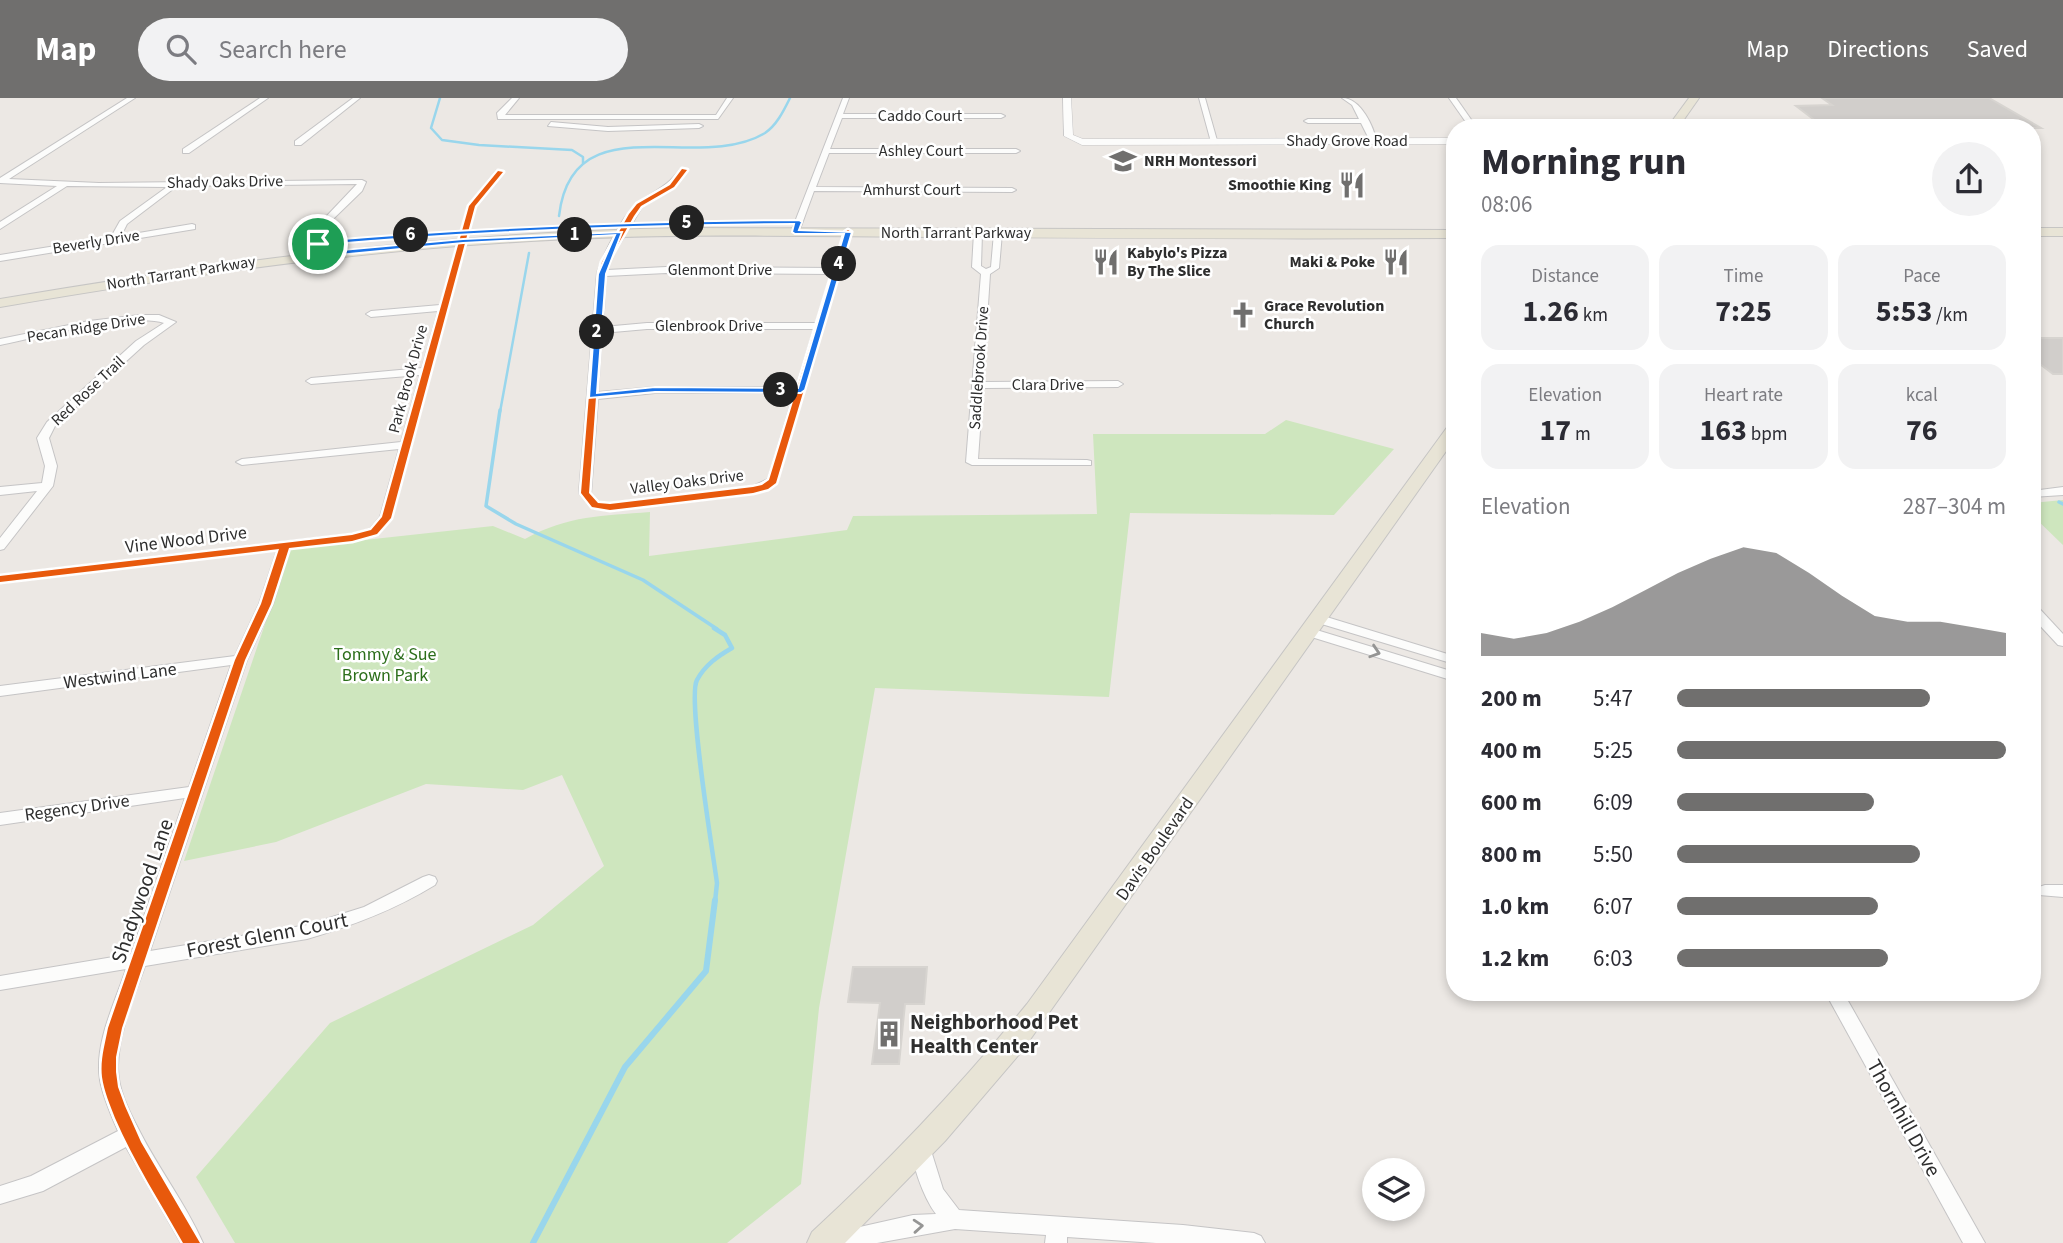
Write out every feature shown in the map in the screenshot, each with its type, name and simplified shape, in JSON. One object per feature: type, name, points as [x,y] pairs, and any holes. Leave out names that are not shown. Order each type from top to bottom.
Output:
[{"type":"main road","points":[[1679,119],[1694,98]]},
{"type":"main road","points":[[848,232],[868,226],[942,223]]},
{"type":"main road","name":"North Tarrant Parkway","points":[[0,292],[206,257],[465,236],[623,228],[942,223],[1446,234]]},
{"type":"main road","name":"North Tarrant Parkway","points":[[797,227],[848,232],[998,233],[1446,223]]},
{"type":"main road","points":[[2041,223],[2063,223]]},
{"type":"main road","points":[[2041,232],[2063,232]]},
{"type":"main road","name":"North Tarrant Parkway","points":[[0,303],[318,249]]},
{"type":"main road","name":"Davis Boulevard","points":[[823,1243],[921,1146],[1007,1050],[1059,984],[1446,440]]},
{"type":"street","points":[[0,181],[132,98]]},
{"type":"street","points":[[186,151],[265,98]]},
{"type":"street","points":[[298,143],[356,98]]},
{"type":"street","points":[[516,98],[499,115],[501,117],[534,118],[566,127],[608,129],[715,124],[730,98]]},
{"type":"street","points":[[797,227],[846,98]]},
{"type":"street","name":"Shady Grove Road","points":[[1067,98],[1069,135],[1075,140],[1446,141]]},
{"type":"street","points":[[1202,98],[1215,142]]},
{"type":"street","points":[[1345,98],[1355,104],[1374,141]]},
{"type":"street","points":[[1452,98],[1467,119]]},
{"type":"street","name":"Caddo Court","points":[[840,116],[1001,116]]},
{"type":"street","points":[[1308,121],[1363,121]]},
{"type":"street","name":"Ashley Court","points":[[827,151],[1016,150]]},
{"type":"street","points":[[684,170],[672,186],[639,205],[623,228],[602,274],[592,396],[655,390],[801,390]]},
{"type":"street","name":"Park Brook Drive","points":[[374,531],[386,518],[472,206],[500,172]]},
{"type":"street","name":"Shady Oaks Drive","points":[[0,181],[65,184],[362,182],[359,189],[324,223],[318,249]]},
{"type":"street","points":[[115,239],[123,223],[177,183]]},
{"type":"street","points":[[0,226],[65,184]]},
{"type":"street","name":"Amhurst Court","points":[[812,190],[1012,190]]},
{"type":"street","name":"Beverly Drive","points":[[0,258],[191,226]]},
{"type":"street","name":"Valley Oaks Drive","points":[[592,396],[585,494],[595,505],[610,506],[765,487],[773,481],[777,471],[848,232]]},
{"type":"street","points":[[978,233],[976,267],[986,273]]},
{"type":"street","name":"Saddlebrook Drive","points":[[998,233],[995,268],[986,273],[972,462],[1087,463]]},
{"type":"street","points":[[977,256],[996,256]]},
{"type":"street","name":"Glenmont Drive","points":[[602,274],[654,270],[837,271]]},
{"type":"street","points":[[372,314],[444,308]]},
{"type":"street","name":"Pecan Ridge Drive","points":[[0,342],[135,318],[160,317],[171,322]]},
{"type":"street","name":"Red Rose Trail","points":[[47,486],[51,466],[43,438],[51,424],[140,344],[171,322]]},
{"type":"street","name":"Glenbrook Drive","points":[[597,330],[647,326],[821,326]]},
{"type":"street","points":[[311,381],[426,371]]},
{"type":"street","name":"Clara Drive","points":[[978,385],[1118,384]]},
{"type":"street","points":[[242,462],[406,445]]},
{"type":"street","points":[[0,491],[47,486]]},
{"type":"street","points":[[0,546],[47,486]]},
{"type":"street","points":[[2041,493],[2063,491]]},
{"type":"street","name":"Vine Wood Drive","points":[[0,579],[352,538],[374,531]]},
{"type":"street","name":"Shadywood Lane","points":[[191,1243],[131,1134],[110,1086],[108,1061],[115,1028],[240,660],[266,604],[285,546]]},
{"type":"street","points":[[2041,619],[2063,642]]},
{"type":"street","points":[[1315,625],[1446,658]]},
{"type":"street","points":[[1315,625],[1446,674]]},
{"type":"street","name":"Westwind Lane","points":[[0,691],[240,660]]},
{"type":"street","name":"Regency Drive","points":[[0,819],[196,791]]},
{"type":"street","name":"Forest Glenn Court","points":[[0,983],[307,932],[354,919],[390,904],[429,881]]},
{"type":"street","points":[[2045,891],[2063,891]]},
{"type":"street","name":"Thornhill Drive","points":[[1839,1001],[1974,1243]]},
{"type":"street","points":[[0,1195],[36,1184],[131,1134]]},
{"type":"street","points":[[921,1146],[933,1194],[941,1209],[955,1219]]},
{"type":"street","points":[[833,1243],[913,1225],[931,1225],[955,1219],[1057,1235],[1184,1235],[1254,1243]]},
{"type":"green space","name":"Tommy & Sue Brown Park","points":[[1286,420],[1394,449],[1334,515],[1130,513],[1109,697],[875,688],[819,1008],[801,1184],[727,1243],[235,1243],[196,1177],[330,1023],[533,925],[604,866],[562,775],[523,790],[426,784],[276,842],[184,861],[291,548],[493,526],[525,539],[571,521],[650,512],[649,556],[847,530],[853,516],[1097,514],[1093,434],[1265,434]]},
{"type":"green space","points":[[2063,500],[2063,545],[2041,524],[2041,502]]},
{"type":"building","points":[[1822,98],[1989,98],[2025,119],[1813,119],[1796,106],[1832,105]]},
{"type":"building","points":[[2041,338],[2063,338],[2063,374],[2053,374],[2041,365]]},
{"type":"building","name":"Neighborhood Pet Health Center","points":[[853,967],[927,967],[924,1004],[905,1004],[899,1064],[872,1064],[880,1003],[848,1002]]},
{"type":"waterway","points":[[440,98],[431,128],[442,140],[479,145],[572,150],[583,157],[583,163]]},
{"type":"waterway","points":[[559,216],[569,181],[587,161],[612,150],[737,144],[769,130],[790,98]]},
{"type":"waterway","points":[[500,412],[529,253]]},
{"type":"waterway","points":[[500,410],[486,506],[516,524],[643,580],[717,629]]},
{"type":"waterway","points":[[2059,502],[2063,504]]},
{"type":"waterway","points":[[714,628],[725,635],[732,648],[717,658],[697,680],[695,715],[717,883],[715,902]]},
{"type":"waterway","points":[[533,1243],[625,1067],[706,971],[715,900]]},
{"type":"cycle path","points":[[684,170],[672,186],[639,205],[631,215],[605,262],[602,273],[585,493],[595,505],[610,507],[753,490],[765,487],[773,481],[848,232]]},
{"type":"cycle path","points":[[0,579],[352,538],[374,532],[386,518],[472,206],[500,172]]},
{"type":"cycle path","points":[[192,1243],[147,1166],[117,1106],[111,1087],[109,1057],[115,1028],[240,660],[266,604],[285,546]]},
{"type":"place","name":"NRH Montessori","points":[[1123,161]]},
{"type":"place","name":"Smoothie King","points":[[1352,185]]},
{"type":"place","name":"Kabylo's Pizza By The Slice","points":[[1106,262]]},
{"type":"place","name":"Maki & Poke","points":[[1396,262]]},
{"type":"place","name":"Grace Revolution Church","points":[[1243,315]]},
{"type":"place","name":"Neighborhood Pet Health Center","points":[[889,1034]]},
{"type":"route","points":[[799,222],[795,232],[848,232],[801,390],[655,390],[592,396],[602,274],[619,233],[463,241],[318,254],[318,244],[427,234],[626,223],[799,222]]}]
